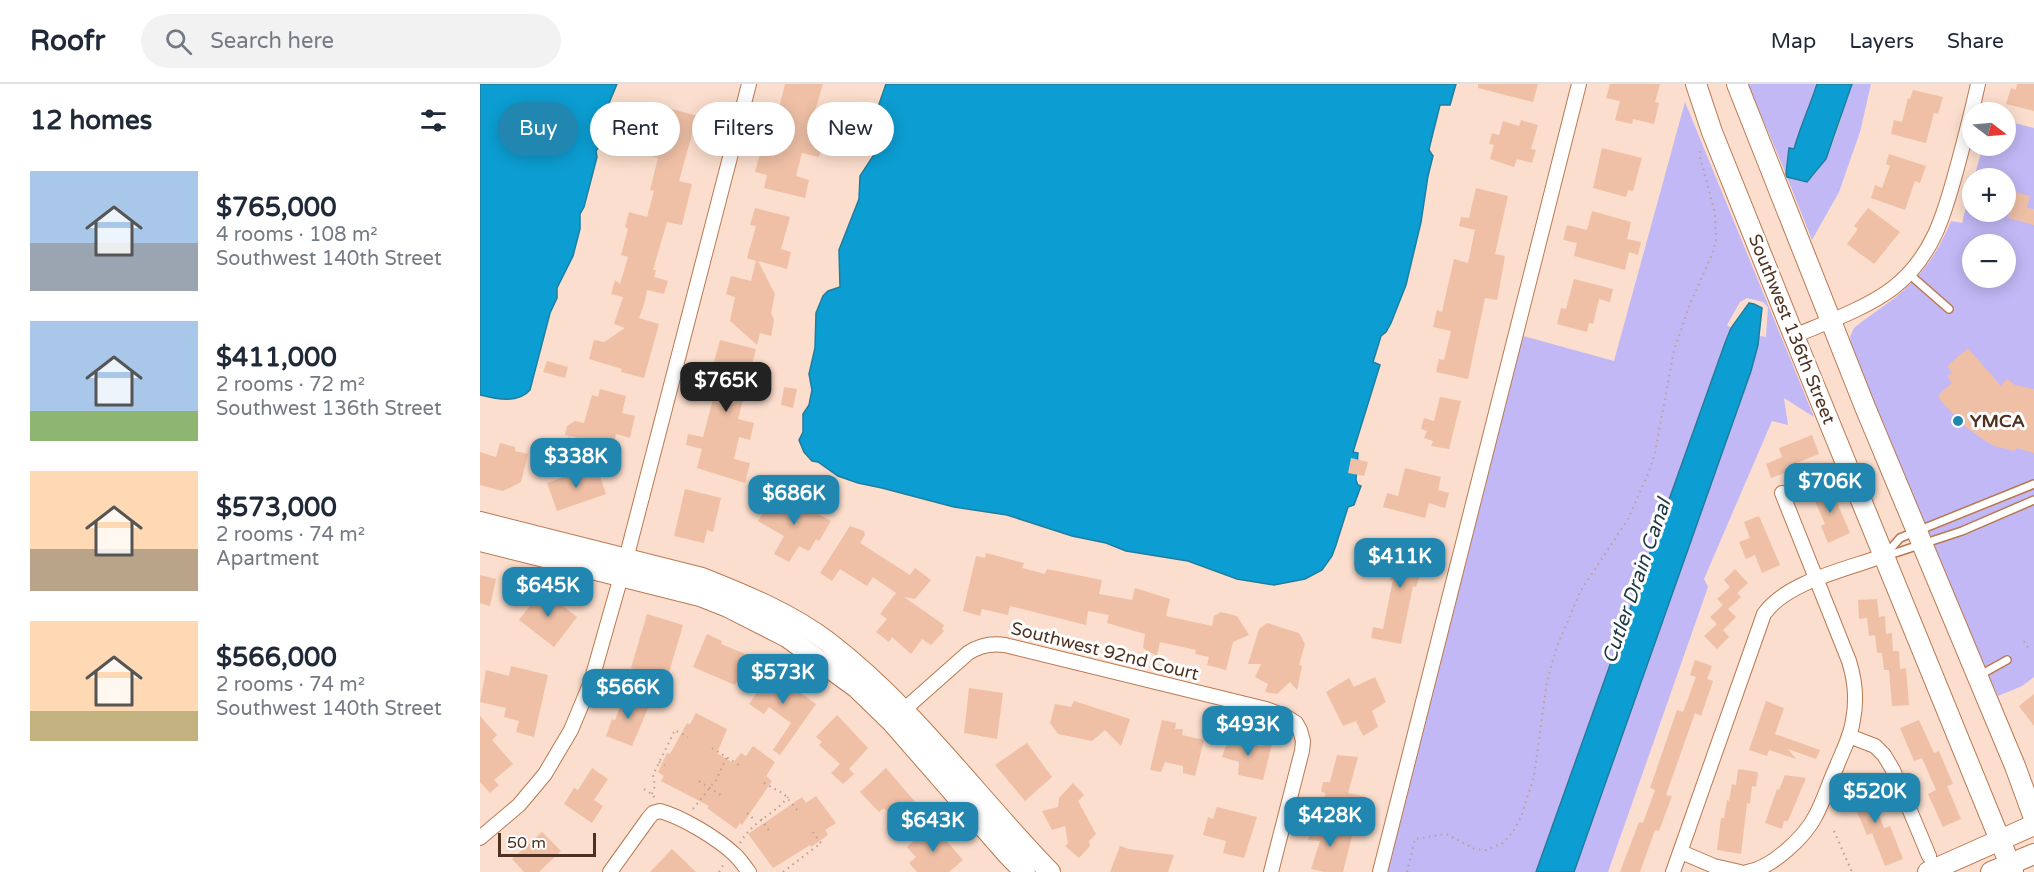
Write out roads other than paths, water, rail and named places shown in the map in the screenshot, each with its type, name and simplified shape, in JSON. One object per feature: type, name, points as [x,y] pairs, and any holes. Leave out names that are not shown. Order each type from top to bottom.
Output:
[{"type":"street","points":[[480,838],[527,796],[549,767],[567,738],[591,682],[624,567],[749,84]]},
{"type":"street","points":[[1380,872],[1579,84]]},
{"type":"street","name":"Southwest 136th Street","points":[[1696,84],[1712,132],[1794,336],[2012,868]]},
{"type":"street","points":[[1737,84],[1831,320],[2015,766],[2034,818]]},
{"type":"street","points":[[1794,336],[1879,298],[1910,274],[1926,253],[1942,223],[1978,84]]},
{"type":"street","points":[[1747,872],[1772,862],[1808,827],[1816,816],[1854,720],[1852,669],[1782,493]]},
{"type":"street","points":[[480,522],[624,567]]},
{"type":"street","points":[[480,541],[624,567],[702,578],[737,592],[800,624],[870,675],[897,715],[1001,847],[1025,872]]},
{"type":"street","points":[[1673,872],[1764,614],[1775,601],[1816,580],[1883,556]]},
{"type":"street","name":"Southwest 92nd Court","points":[[897,715],[968,653],[982,646],[996,644],[1266,709],[1285,716],[1296,723],[1301,734],[1302,751],[1271,872]]},
{"type":"street","points":[[897,715],[1050,872]]},
{"type":"street","points":[[1849,736],[1877,747],[1884,755],[1893,770],[1928,864],[2000,840],[2034,825]]},
{"type":"street","points":[[610,872],[648,819],[653,813],[660,811],[723,845],[737,856],[749,872]]},
{"type":"street","points":[[1680,852],[1714,866],[1740,872]]},
{"type":"street","points":[[1991,872],[2012,868],[2034,854]]},
{"type":"lane","points":[[1910,274],[1949,309]]},
{"type":"lane","points":[[1883,556],[2034,484]]},
{"type":"lane","points":[[1883,556],[1900,538],[1920,538],[1962,531],[2034,500]]},
{"type":"lane","points":[[1977,676],[2007,660]]},
{"type":"water","points":[[480,84],[617,84],[610,102],[590,102],[590,156],[597,157],[584,207],[580,214],[580,229],[573,256],[557,288],[557,298],[550,313],[530,390],[513,399],[480,395]]},
{"type":"water","points":[[886,84],[1456,84],[1450,105],[1440,105],[1430,145],[1429,150],[1433,156],[1406,285],[1391,323],[1381,336],[1373,362],[1380,365],[1353,452],[1358,453],[1356,480],[1361,486],[1354,505],[1348,507],[1332,556],[1322,570],[1305,579],[1274,585],[1237,579],[1188,561],[1126,551],[1106,543],[1072,536],[1007,515],[954,507],[858,483],[838,476],[818,462],[812,461],[804,452],[799,440],[803,432],[803,414],[809,405],[812,390],[809,374],[815,348],[816,313],[823,296],[828,291],[840,287],[839,250],[859,199],[860,176],[873,156],[894,156],[894,102],[880,102]]},
{"type":"water","points":[[1817,84],[1852,84],[1826,159],[1807,182],[1787,177],[1786,174],[1789,148],[1794,149]]},
{"type":"water","points":[[1749,303],[1762,308],[1758,345],[1751,371],[1574,872],[1536,872],[1725,343],[1731,328]]},
{"type":"place","name":"YMCA","points":[[1958,421]]},
{"type":"water label","name":"Cutler Drain Canal","points":[[1636,581]]}]
